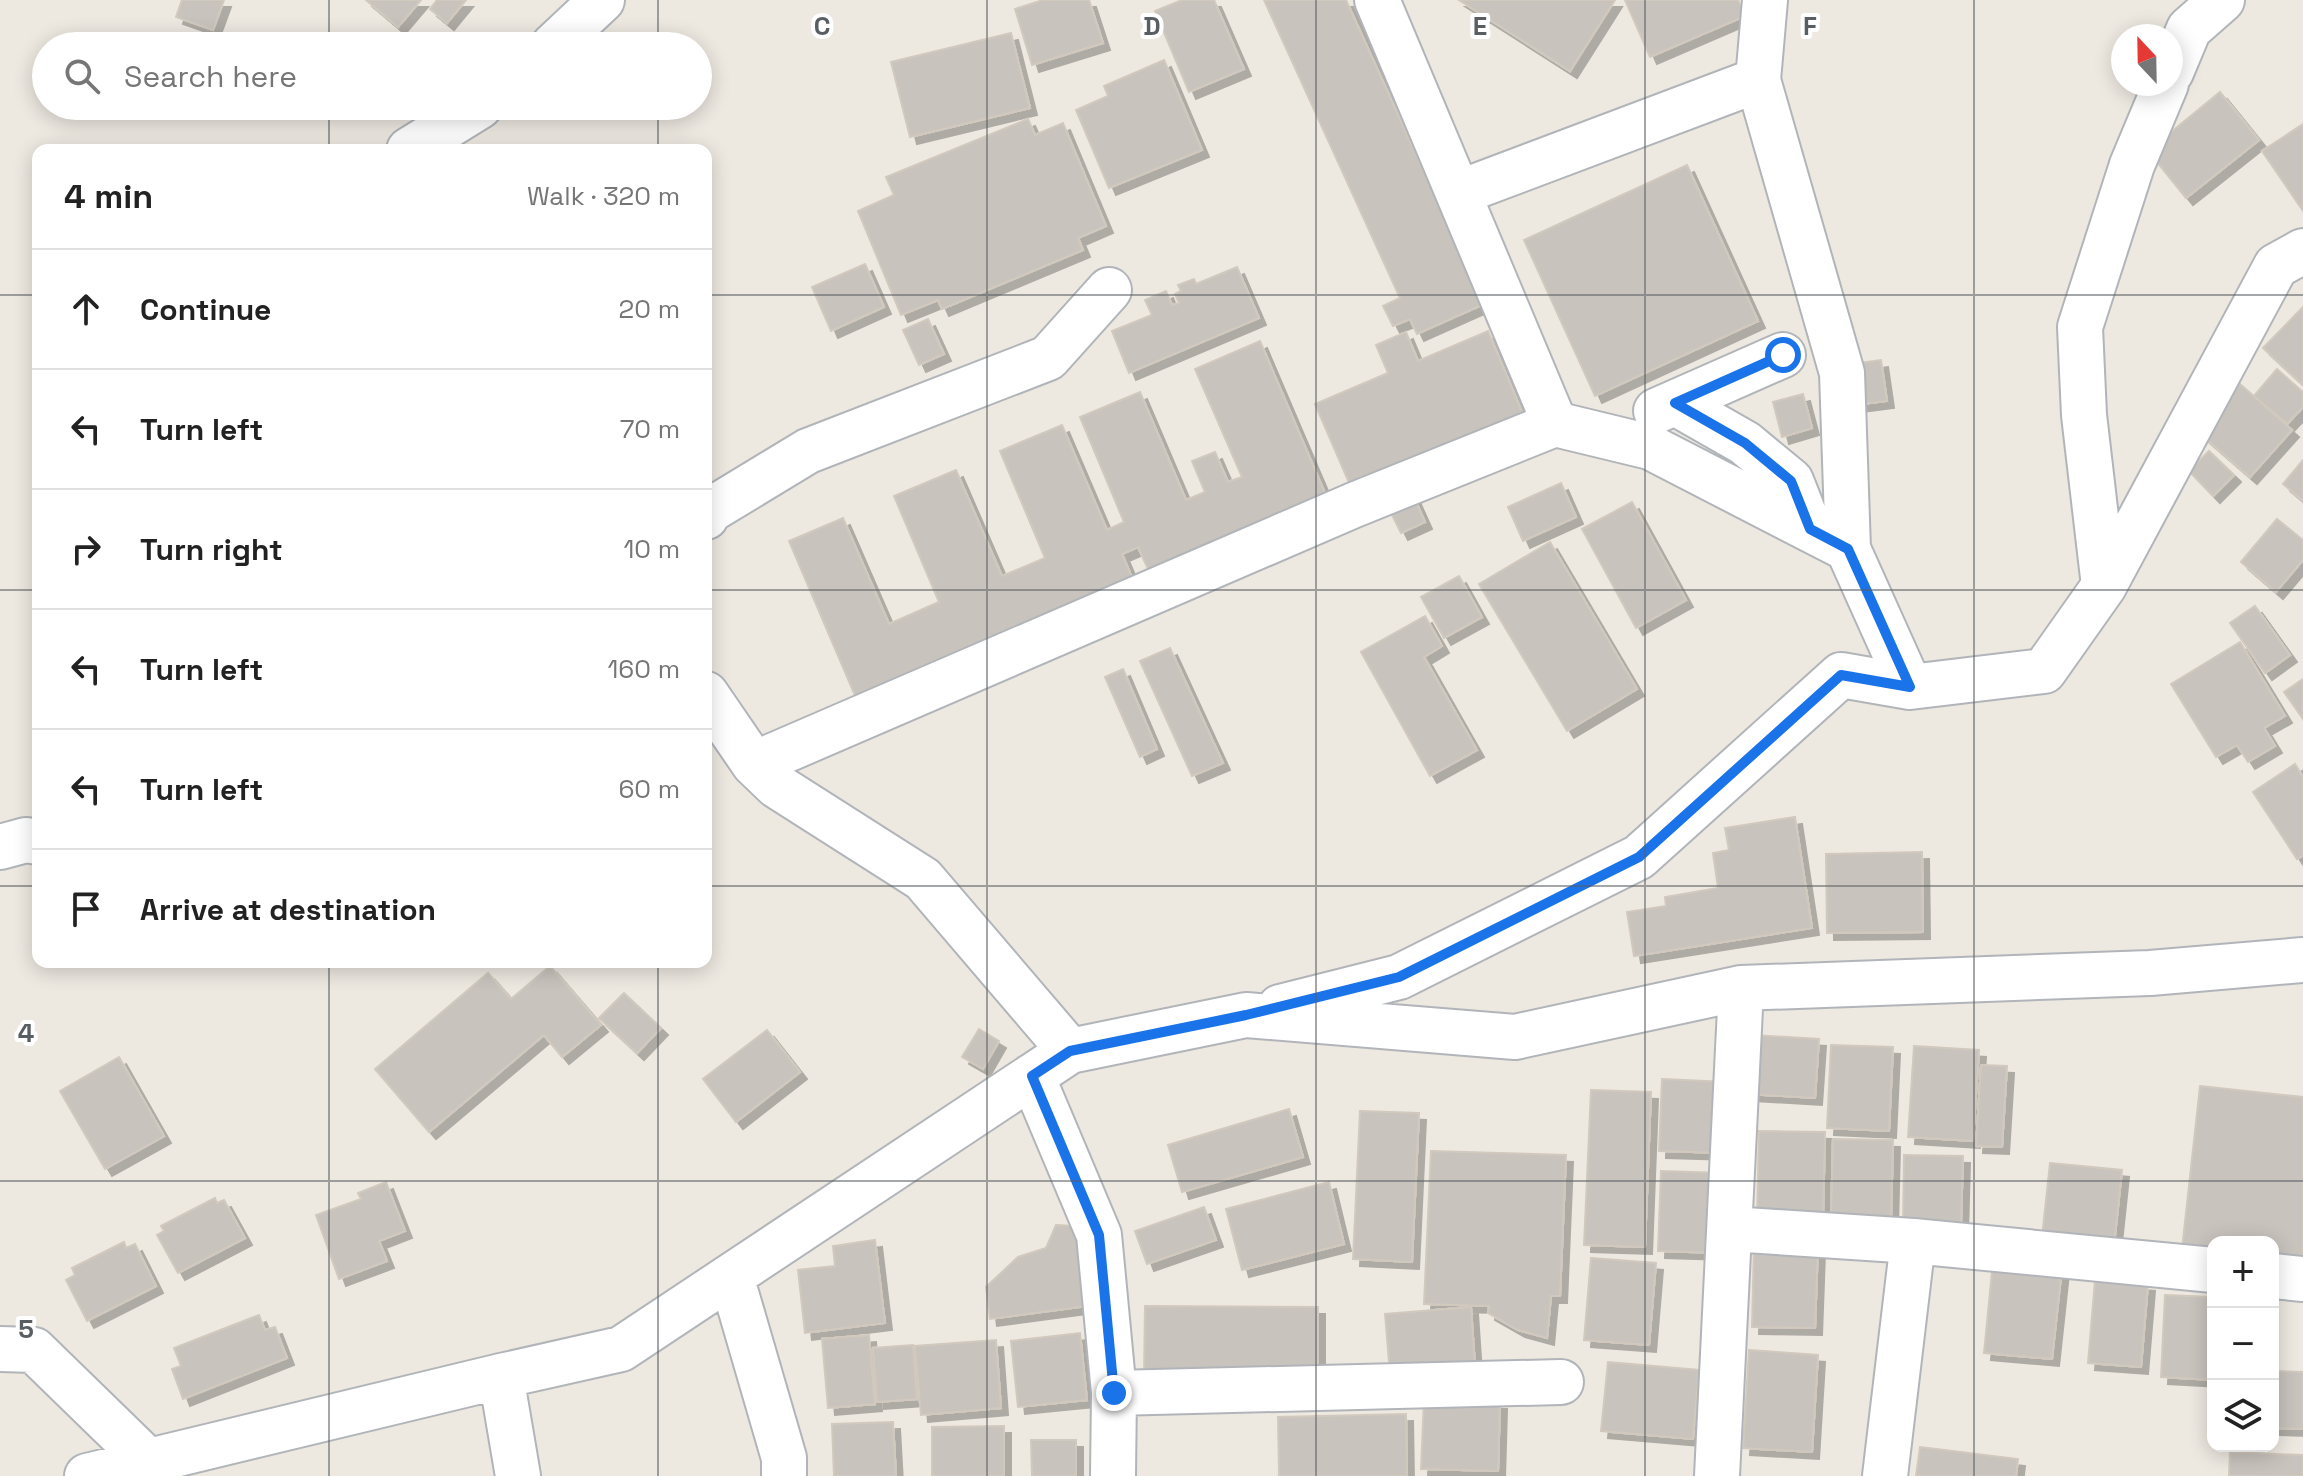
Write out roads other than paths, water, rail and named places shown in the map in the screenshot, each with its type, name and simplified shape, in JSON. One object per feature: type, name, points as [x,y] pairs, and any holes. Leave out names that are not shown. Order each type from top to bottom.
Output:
[{"type":"street","points":[[568,32],[602,0]]},
{"type":"street","points":[[1377,0],[1555,424]]},
{"type":"street","points":[[1765,0],[1758,80],[1842,373],[1848,549],[1910,687]]},
{"type":"street","points":[[2183,43],[2189,29],[2222,0]]},
{"type":"street","points":[[1458,193],[1758,80]]},
{"type":"street","points":[[2104,586],[2084,415],[2080,327],[2132,165],[2161,96]]},
{"type":"street","points":[[419,144],[457,120]]},
{"type":"street","points":[[87,1476],[621,1349],[1070,1051],[1246,1015],[1399,977],[1639,857],[1841,675],[1910,687],[2044,671],[2104,586],[2276,266],[2303,251]]},
{"type":"street","points":[[712,509],[808,451],[1048,358],[1109,290]]},
{"type":"street","points":[[1783,355],[1659,410],[1745,443],[1791,481],[1810,529]]},
{"type":"street","points":[[754,764],[1354,505],[1555,424],[1650,447],[1848,549]]},
{"type":"street","points":[[712,703],[754,764],[777,786],[923,879],[1070,1051]]},
{"type":"street","points":[[1246,1015],[1515,1037],[1741,988],[2150,973],[2303,960]]},
{"type":"street","points":[[1717,1476],[1741,988]]},
{"type":"street","points":[[1032,1076],[1099,1235],[1114,1393],[1113,1476]]},
{"type":"street","points":[[1731,1229],[1913,1241],[2207,1269]]},
{"type":"street","points":[[1885,1476],[1913,1241]]},
{"type":"street","points":[[731,1276],[784,1458],[784,1476]]},
{"type":"street","points":[[2279,1277],[2303,1279]]},
{"type":"street","points":[[0,1349],[34,1350],[147,1460]]},
{"type":"street","points":[[501,1376],[518,1476]]},
{"type":"street","points":[[1114,1393],[1561,1382]]}]
